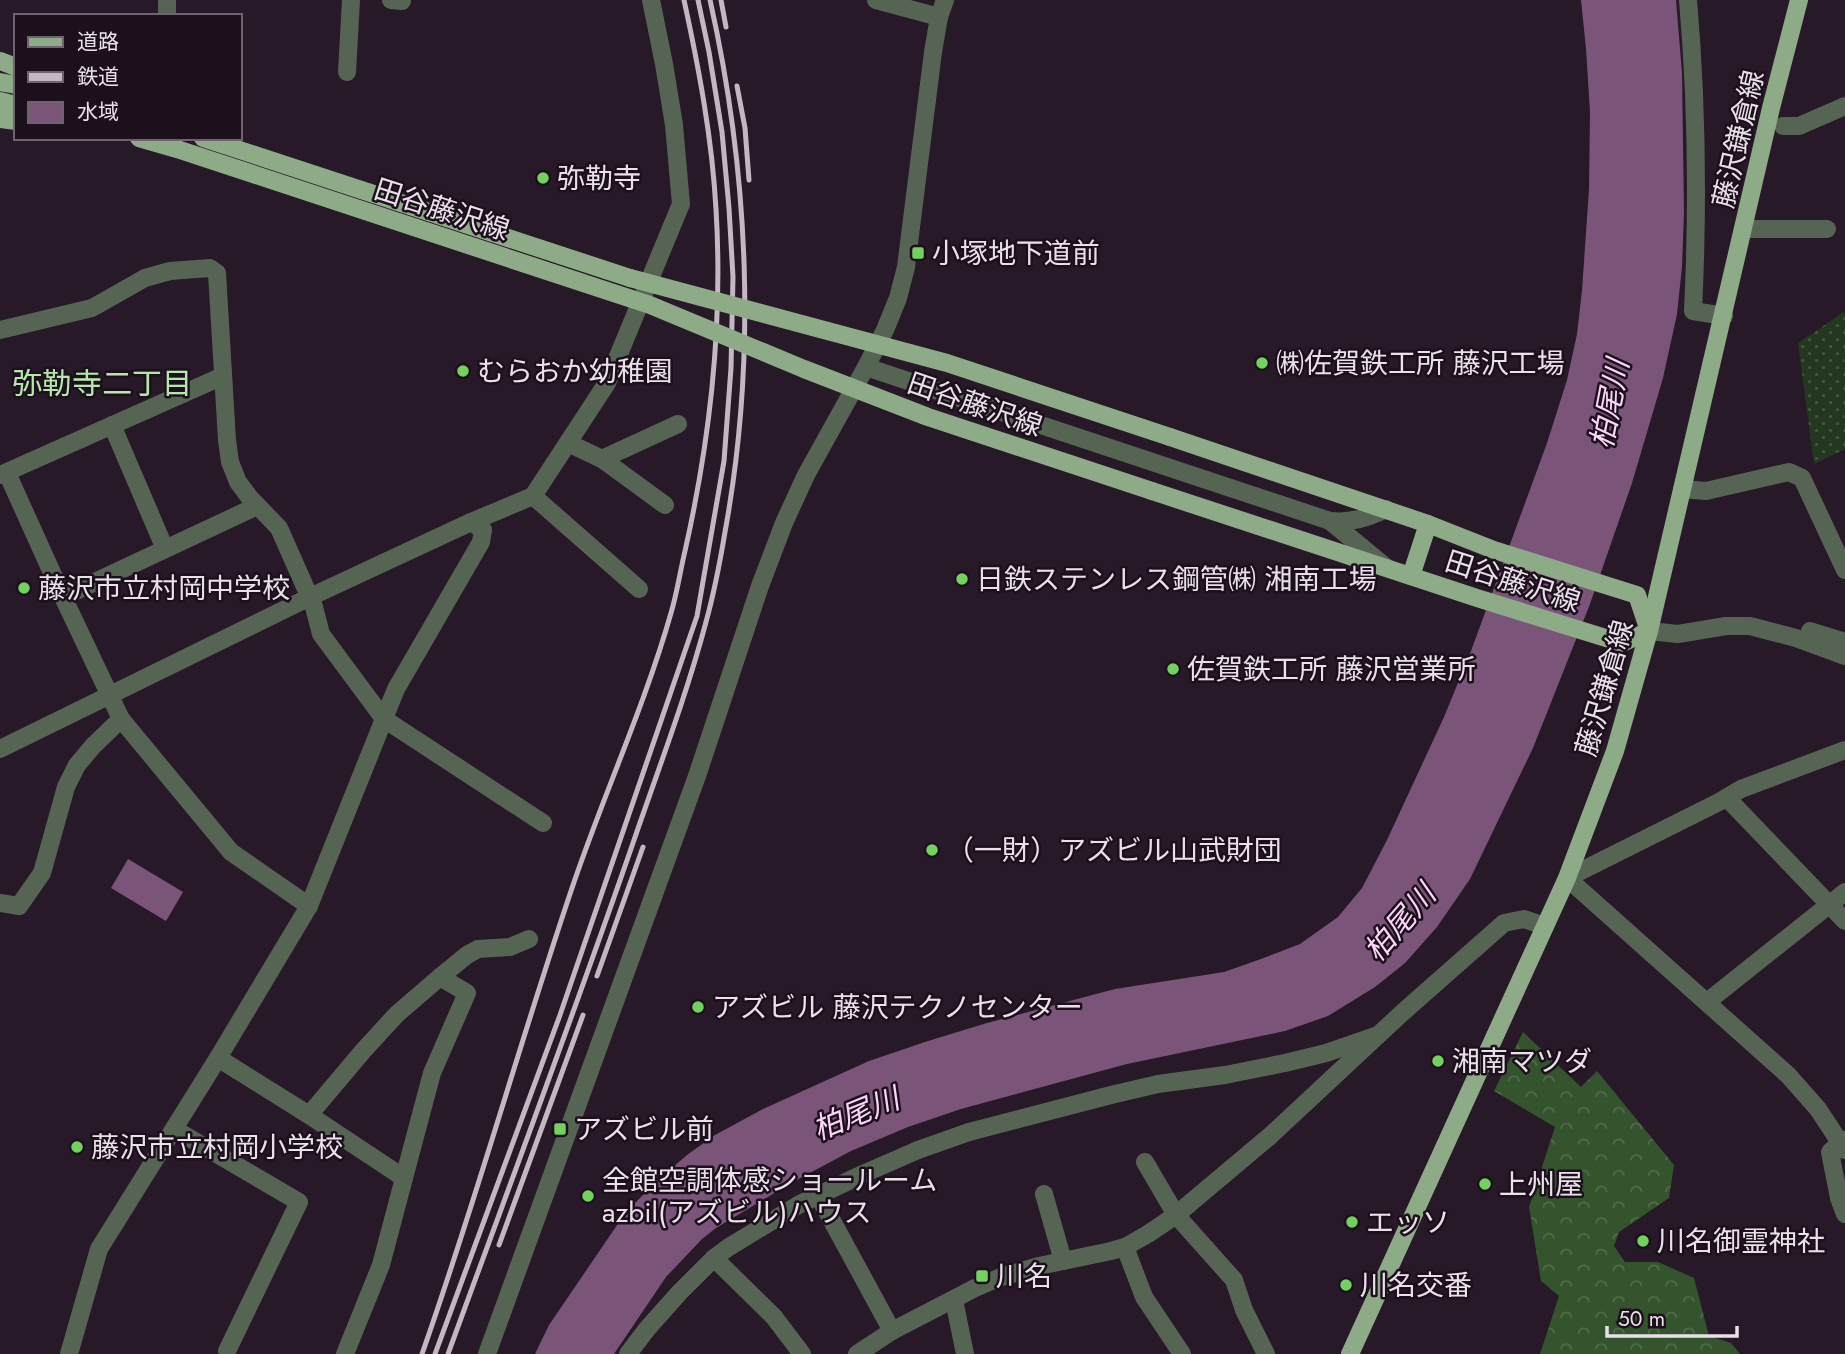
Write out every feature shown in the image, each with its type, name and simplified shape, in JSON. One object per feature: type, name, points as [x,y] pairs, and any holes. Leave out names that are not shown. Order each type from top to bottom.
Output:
[{"type":"main road","name":"藤沢鎌倉線","points":[[1350,1354],[1567,878],[1615,751],[1649,631],[1771,108],[1799,0]]},
{"type":"main road","name":"田谷藤沢線","points":[[146,140],[650,305],[929,417],[1387,569],[1622,643],[1649,631],[1637,595],[1494,550],[1386,509],[947,363],[630,278],[209,140]]},
{"type":"main road","points":[[1411,576],[1428,524]]},
{"type":"street","points":[[347,72],[351,0]]},
{"type":"street","points":[[0,748],[310,597],[533,496],[607,383],[681,204],[674,125],[651,0]]},
{"type":"street","points":[[876,0],[942,8]]},
{"type":"street","points":[[915,0],[942,8]]},
{"type":"street","points":[[1688,0],[1695,123],[1693,310],[1724,316]]},
{"type":"street","points":[[487,1354],[696,776],[783,523],[806,475],[866,368],[898,298],[906,267],[933,52],[942,8]]},
{"type":"street","points":[[1783,126],[1799,126],[1845,106]]},
{"type":"street","points":[[1744,229],[1827,229]]},
{"type":"street","points":[[0,330],[92,308],[145,278],[170,271],[210,268],[217,274],[230,462],[238,482],[279,528],[314,607],[321,634],[384,719],[543,823]]},
{"type":"street","points":[[866,368],[1330,520],[1356,521],[1386,509]]},
{"type":"street","points":[[223,376],[3,474],[121,719],[231,852],[309,906]]},
{"type":"street","points":[[602,458],[678,424]]},
{"type":"street","points":[[112,425],[165,549]]},
{"type":"street","points":[[568,443],[602,458],[665,505]]},
{"type":"street","points":[[1682,489],[1706,491],[1789,472],[1802,478],[1845,570]]},
{"type":"street","points":[[533,496],[639,589]]},
{"type":"street","points":[[63,597],[257,506]]},
{"type":"street","points":[[1330,520],[1387,569]]},
{"type":"street","points":[[69,1354],[99,1250],[309,906],[396,688],[481,542],[483,530],[471,522]]},
{"type":"street","points":[[1649,631],[1678,634],[1726,626],[1750,626],[1796,638],[1845,656]]},
{"type":"street","points":[[1797,626],[1845,642]]},
{"type":"street","points":[[0,903],[19,906],[42,873],[66,787],[77,765],[121,719]]},
{"type":"street","points":[[1845,750],[1741,789],[1567,878],[1788,1075],[1818,1109],[1843,1144],[1830,1152],[1845,1214]]},
{"type":"street","points":[[1727,798],[1845,921]]},
{"type":"street","points":[[1707,1002],[1845,892]]},
{"type":"street","points":[[857,1354],[892,1331],[1001,1277],[1125,1247],[1148,1234],[1176,1215],[1270,1136],[1504,923],[1524,919],[1545,926]]},
{"type":"street","points":[[309,1115],[397,1014],[440,976],[478,949],[510,947],[529,939]]},
{"type":"street","points":[[345,1354],[381,1265],[432,1073],[467,993],[440,976]]},
{"type":"street","points":[[628,1354],[647,1329],[714,1258],[729,1247],[818,1195],[918,1150],[981,1129],[1158,1084],[1285,1063],[1326,1053],[1378,1035]]},
{"type":"street","points":[[218,1058],[404,1178]]},
{"type":"street","points":[[174,1129],[299,1202],[227,1353]]},
{"type":"street","points":[[1145,1162],[1176,1215],[1234,1280],[1244,1310],[1265,1354]]},
{"type":"street","points":[[1044,1194],[1063,1261]]},
{"type":"street","points":[[818,1195],[892,1331]]},
{"type":"street","points":[[1125,1247],[1144,1297],[1182,1354]]},
{"type":"street","points":[[714,1258],[774,1317],[802,1354]]},
{"type":"street","points":[[954,1300],[965,1354]]},
{"type":"green space","points":[[1845,311],[1845,449],[1814,464],[1798,343]]},
{"type":"green space","points":[[1523,1032],[1581,1087],[1597,1071],[1674,1165],[1669,1198],[1619,1232],[1614,1246],[1625,1262],[1658,1262],[1694,1278],[1709,1336],[1731,1343],[1740,1354],[1540,1354],[1559,1296],[1541,1281],[1529,1207],[1555,1127],[1494,1091]]},
{"type":"water","name":"柏尾川","points":[[1581,0],[1676,0],[1682,73],[1684,212],[1677,314],[1663,378],[1632,483],[1590,604],[1533,748],[1470,879],[1437,927],[1405,963],[1375,987],[1328,1016],[1285,1031],[1127,1064],[961,1109],[851,1151],[791,1183],[702,1239],[666,1277],[614,1354],[535,1354],[549,1325],[626,1212],[687,1155],[715,1135],[763,1109],[869,1061],[928,1041],[1115,989],[1224,972],[1261,959],[1300,944],[1338,917],[1362,888],[1444,717],[1471,651],[1547,443],[1567,380],[1577,334],[1589,189],[1590,112]]},
{"type":"water","points":[[128,859],[183,892],[166,921],[111,888]]},
{"type":"railway","points":[[422,1354],[571,891],[660,648],[675,598],[694,509],[708,424],[716,338],[718,252],[708,130],[684,0]]},
{"type":"railway","points":[[435,1354],[560,1015],[697,616],[724,461],[731,368],[733,277],[722,132],[698,0]]},
{"type":"railway","points":[[448,1354],[588,971],[671,733],[698,650],[719,566],[735,466],[742,400],[744,266],[733,132],[710,0]]},
{"type":"railway","points":[[721,0],[726,27]]},
{"type":"railway","points":[[737,86],[745,128],[749,180]]},
{"type":"railway","points":[[597,976],[643,847]]},
{"type":"railway","points":[[499,1245],[583,1015]]},
{"type":"place","name":"弥勒寺","points":[[543,178]]},
{"type":"place","name":"小塚地下道前","points":[[918,253]]},
{"type":"place","name":"㈱佐賀鉄工所 藤沢工場","points":[[1262,363]]},
{"type":"place","name":"むらおか幼稚園","points":[[463,371]]},
{"type":"place","name":"日鉄ステンレス鋼管㈱ 湘南工場","points":[[962,579]]},
{"type":"place","name":"藤沢市立村岡中学校","points":[[24,588]]},
{"type":"place","name":"佐賀鉄工所 藤沢営業所","points":[[1173,669]]},
{"type":"place","name":"（一財）アズビル山武財団","points":[[932,850]]},
{"type":"place","name":"アズビル 藤沢テクノセンター","points":[[698,1007]]},
{"type":"place","name":"湘南マツダ","points":[[1438,1061]]},
{"type":"place","name":"アズビル前","points":[[560,1129]]},
{"type":"place","name":"藤沢市立村岡小学校","points":[[77,1147]]},
{"type":"place","name":"上州屋","points":[[1485,1184]]},
{"type":"place","name":"全館空調体感ショールーム azbil(アズビル)ハウス","points":[[588,1196]]},
{"type":"place","name":"エッソ","points":[[1352,1222]]},
{"type":"place","name":"川名御霊神社","points":[[1643,1241]]},
{"type":"place","name":"川名","points":[[982,1276]]},
{"type":"place","name":"川名交番","points":[[1346,1285]]},
{"type":"district","name":"弥勒寺二丁目","points":[[102,384]]}]
